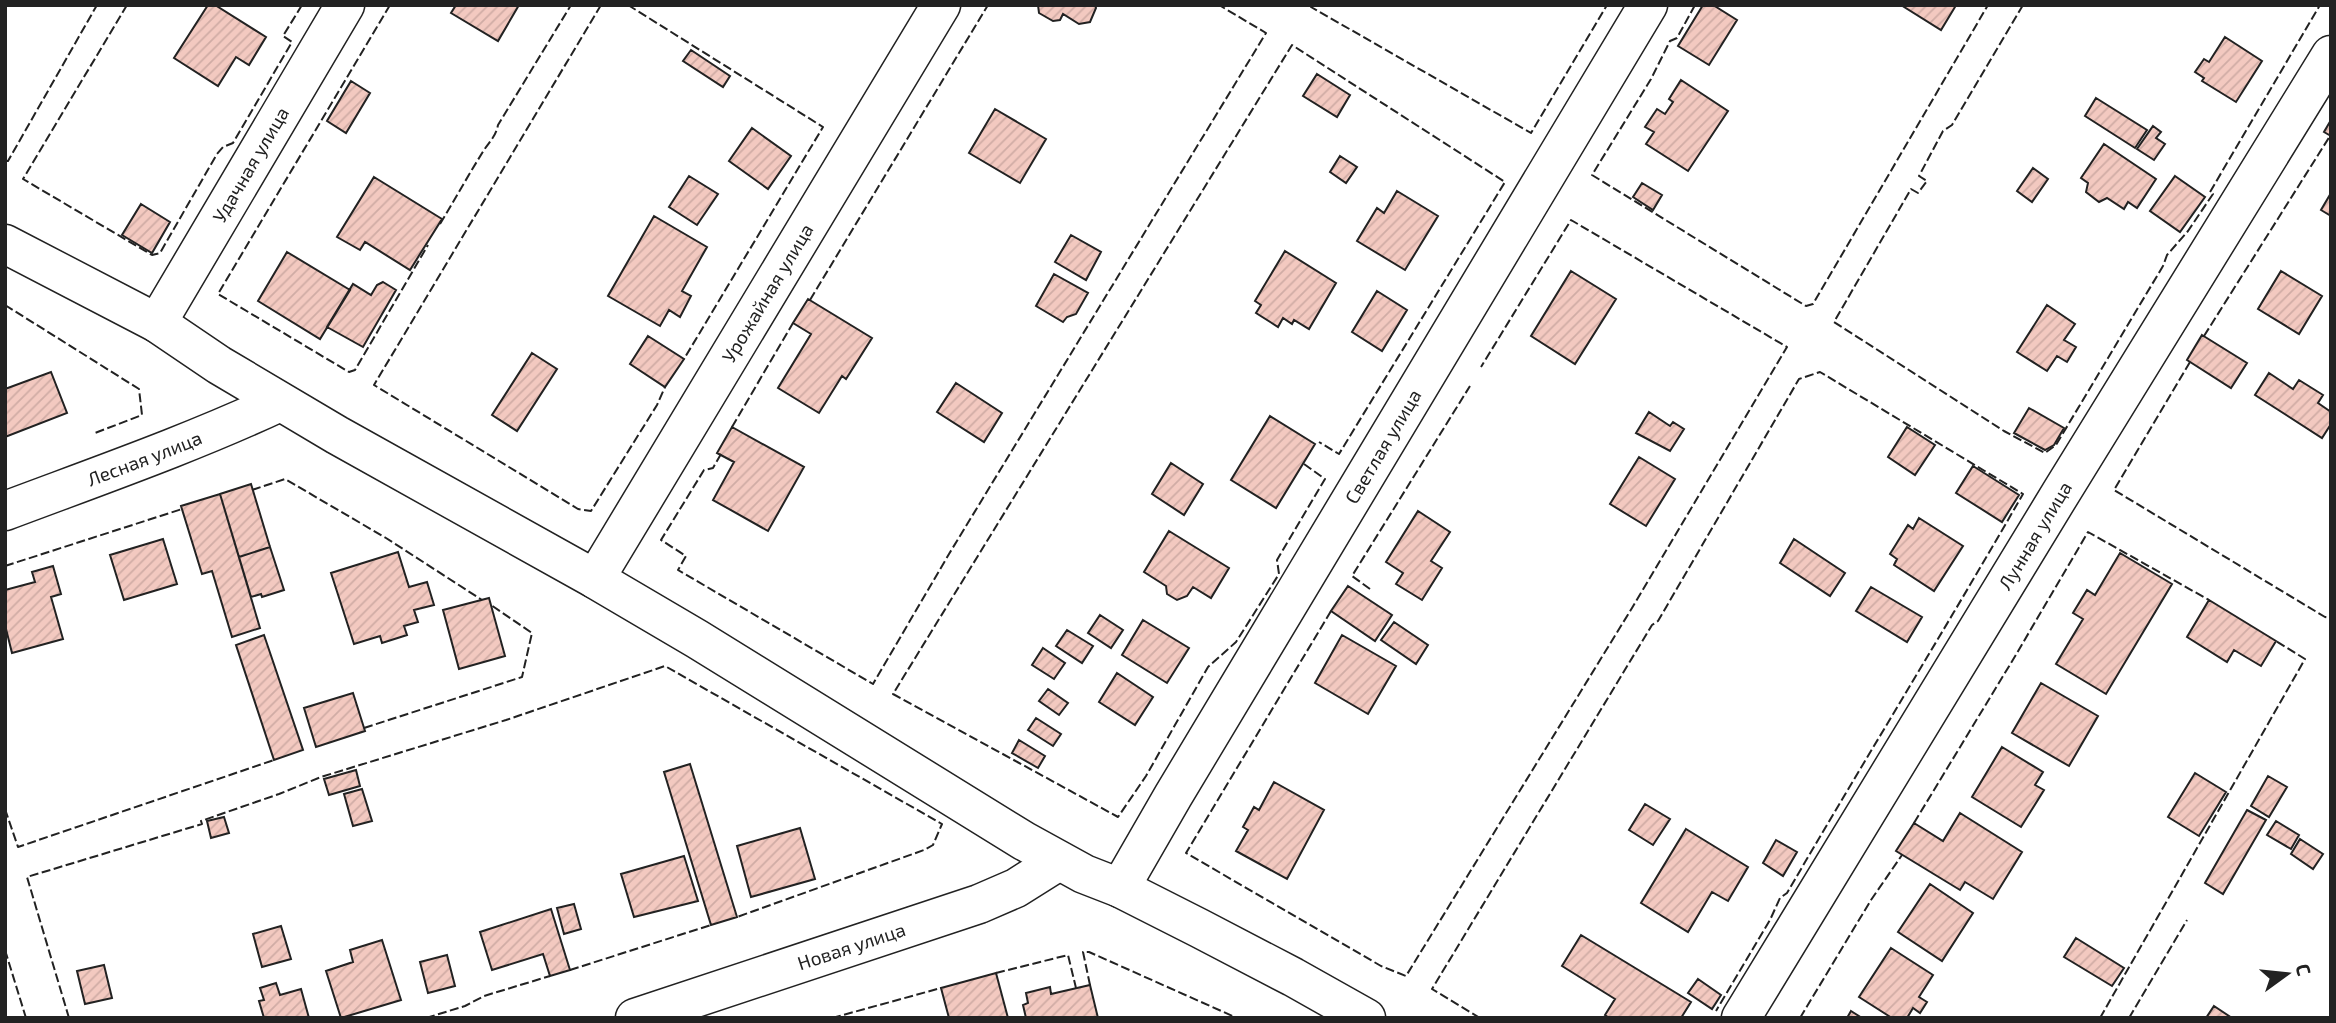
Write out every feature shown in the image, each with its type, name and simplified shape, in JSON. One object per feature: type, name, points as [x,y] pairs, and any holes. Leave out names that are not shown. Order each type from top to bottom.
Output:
[{"type":"street","name":"Удачная улица","points":[[157,323],[345,5]]},
{"type":"street","name":"Урожайная улица","points":[[595,579],[941,5]]},
{"type":"street","name":"Светлая улица","points":[[1120,888],[1648,5]]},
{"type":"street","name":"Лунная улица","points":[[1741,1018],[2331,55]]},
{"type":"street","points":[[5,244],[157,323],[280,402],[595,579],[1059,861],[1120,888],[1293,976],[1366,1018]]},
{"type":"street","name":"Лесная улица","points":[[5,511],[160,454],[223,429],[280,402]]},
{"type":"street","name":"Новая улица","points":[[635,1018],[979,904],[1016,888],[1059,861]]},
{"type":"building","points":[[208,5],[215,5],[266,37],[249,65],[236,57],[218,86],[174,58]]},
{"type":"building","points":[[456,5],[519,5],[498,41],[451,13]]},
{"type":"building","points":[[1038,5],[1095,5],[1096,8],[1090,22],[1079,24],[1063,14],[1060,20],[1053,21],[1039,13]]},
{"type":"building","points":[[1703,5],[1713,5],[1737,20],[1709,65],[1678,46]]},
{"type":"building","points":[[1901,5],[1953,5],[1955,7],[1941,30]]},
{"type":"building","points":[[2225,37],[2262,61],[2236,102],[2202,81],[2204,78],[2195,72],[2204,59],[2209,62]]},
{"type":"building","points":[[691,50],[730,76],[723,87],[683,61]]},
{"type":"building","points":[[1317,74],[1350,95],[1337,117],[1303,96]]},
{"type":"building","points":[[1681,80],[1728,111],[1688,171],[1646,144],[1654,132],[1645,127],[1657,109],[1665,114],[1673,102],[1669,99]]},
{"type":"building","points":[[351,81],[370,93],[346,133],[327,121]]},
{"type":"building","points":[[2096,98],[2147,130],[2135,148],[2085,116]]},
{"type":"building","points":[[995,109],[1046,139],[1020,183],[969,153]]},
{"type":"building","points":[[2331,120],[2331,136],[2324,132]]},
{"type":"building","points":[[2153,126],[2161,132],[2156,138],[2165,144],[2154,160],[2137,149]]},
{"type":"building","points":[[752,128],[791,156],[768,189],[729,161]]},
{"type":"building","points":[[2104,144],[2156,179],[2137,208],[2128,202],[2124,209],[2107,198],[2099,202],[2086,192],[2088,183],[2081,178]]},
{"type":"building","points":[[1340,156],[1357,167],[1346,183],[1330,172]]},
{"type":"building","points":[[2033,168],[2048,179],[2032,202],[2017,191]]},
{"type":"building","points":[[689,176],[718,194],[697,225],[669,207]]},
{"type":"building","points":[[2175,176],[2205,197],[2180,232],[2150,211]]},
{"type":"building","points":[[374,177],[442,219],[410,270],[365,242],[360,250],[337,237]]},
{"type":"building","points":[[1642,183],[1662,195],[1653,210],[1633,197]]},
{"type":"building","points":[[1397,191],[1438,216],[1405,270],[1357,241],[1377,208],[1384,213]]},
{"type":"building","points":[[2331,193],[2331,216],[2321,210]]},
{"type":"building","points":[[141,204],[170,222],[152,253],[122,235]]},
{"type":"building","points":[[654,216],[707,247],[682,291],[691,296],[680,317],[669,310],[660,326],[608,296]]},
{"type":"building","points":[[1071,235],[1101,252],[1086,280],[1055,262]]},
{"type":"building","points":[[1285,251],[1336,283],[1309,329],[1294,320],[1292,324],[1283,318],[1278,327],[1256,313],[1261,305],[1255,301]]},
{"type":"building","points":[[287,252],[350,290],[320,339],[258,301]]},
{"type":"building","points":[[1571,271],[1616,299],[1575,364],[1531,336]]},
{"type":"building","points":[[2281,271],[2322,296],[2299,334],[2258,309]]},
{"type":"building","points":[[1054,274],[1088,293],[1076,314],[1067,317],[1063,322],[1036,306]]},
{"type":"building","points":[[383,282],[396,290],[363,347],[327,327],[353,284],[371,295],[377,285]]},
{"type":"building","points":[[1377,291],[1407,310],[1382,351],[1352,332]]},
{"type":"building","points":[[808,299],[872,338],[846,379],[842,376],[819,413],[778,388],[811,334],[793,323]]},
{"type":"building","points":[[2047,305],[2075,324],[2064,340],[2076,347],[2067,362],[2057,356],[2047,371],[2017,352]]},
{"type":"building","points":[[2202,335],[2247,363],[2231,388],[2187,360]]},
{"type":"building","points":[[648,336],[684,359],[665,387],[630,364]]},
{"type":"building","points":[[532,353],[557,369],[517,431],[492,415]]},
{"type":"building","points":[[51,372],[67,413],[5,437],[5,389]]},
{"type":"building","points":[[2269,373],[2293,389],[2299,380],[2323,395],[2318,403],[2331,412],[2331,424],[2322,438],[2255,395]]},
{"type":"building","points":[[956,383],[1002,413],[984,442],[937,412]]},
{"type":"building","points":[[2029,408],[2064,428],[2054,445],[2045,450],[2014,433]]},
{"type":"building","points":[[1649,412],[1670,426],[1673,422],[1684,429],[1670,451],[1636,433]]},
{"type":"building","points":[[1270,416],[1315,444],[1276,508],[1231,480]]},
{"type":"building","points":[[732,427],[804,467],[768,531],[713,500],[734,462],[717,453]]},
{"type":"building","points":[[1907,427],[1935,445],[1915,475],[1888,457]]},
{"type":"building","points":[[1639,457],[1675,479],[1646,526],[1610,504]]},
{"type":"building","points":[[1171,463],[1203,484],[1184,515],[1152,494]]},
{"type":"building","points":[[1973,466],[2019,495],[2002,522],[1956,493]]},
{"type":"building","points":[[251,484],[270,547],[239,557],[220,494]]},
{"type":"building","points":[[220,494],[260,628],[232,637],[212,571],[202,574],[181,506]]},
{"type":"building","points":[[1418,511],[1450,532],[1431,561],[1442,568],[1422,600],[1396,584],[1403,573],[1386,562]]},
{"type":"building","points":[[1919,518],[1963,546],[1934,591],[1894,565],[1897,559],[1890,554],[1908,525],[1913,529]]},
{"type":"building","points":[[1169,531],[1229,568],[1211,598],[1193,587],[1187,596],[1177,600],[1167,594],[1166,586],[1144,572]]},
{"type":"building","points":[[163,539],[177,584],[124,600],[110,555]]},
{"type":"building","points":[[1794,539],[1845,573],[1830,596],[1780,563]]},
{"type":"building","points":[[270,547],[284,590],[262,597],[261,594],[251,597],[239,557]]},
{"type":"building","points":[[398,552],[409,587],[427,582],[434,605],[414,610],[418,622],[404,626],[407,635],[382,643],[380,636],[354,644],[331,573]]},
{"type":"building","points":[[2120,553],[2172,584],[2106,694],[2056,664],[2083,619],[2073,613],[2087,590],[2095,595]]},
{"type":"building","points":[[53,566],[61,594],[51,597],[63,639],[12,653],[5,625],[5,590],[35,582],[32,572]]},
{"type":"building","points":[[1348,586],[1392,615],[1375,641],[1331,611]]},
{"type":"building","points":[[1871,587],[1922,617],[1907,642],[1856,611]]},
{"type":"building","points":[[489,598],[505,656],[459,669],[443,610]]},
{"type":"building","points":[[2209,600],[2276,641],[2261,666],[2234,650],[2227,662],[2187,637]]},
{"type":"building","points":[[1100,615],[1123,630],[1111,648],[1088,633]]},
{"type":"building","points":[[1143,620],[1189,648],[1167,683],[1122,655]]},
{"type":"building","points":[[1394,622],[1428,645],[1416,664],[1381,640]]},
{"type":"building","points":[[1067,630],[1093,646],[1082,663],[1056,646]]},
{"type":"building","points":[[264,635],[303,750],[274,760],[236,645]]},
{"type":"building","points":[[1342,635],[1396,666],[1368,714],[1315,683]]},
{"type":"building","points":[[1043,648],[1065,663],[1054,679],[1032,665]]},
{"type":"building","points":[[1117,673],[1153,697],[1135,725],[1099,702]]},
{"type":"building","points":[[2041,683],[2098,716],[2069,766],[2012,733]]},
{"type":"building","points":[[1048,689],[1068,703],[1059,715],[1039,701]]},
{"type":"building","points":[[353,693],[365,731],[316,747],[304,708]]},
{"type":"building","points":[[1036,718],[1061,734],[1053,746],[1028,730]]},
{"type":"building","points":[[1019,740],[1045,756],[1038,768],[1012,753]]},
{"type":"building","points":[[2002,747],[2043,772],[2035,785],[2044,790],[2021,827],[1972,797]]},
{"type":"building","points":[[690,764],[737,917],[711,925],[664,772]]},
{"type":"building","points":[[356,770],[360,786],[329,795],[324,779]]},
{"type":"building","points":[[2195,773],[2226,792],[2199,836],[2168,817]]},
{"type":"building","points":[[2268,776],[2287,787],[2269,817],[2251,806]]},
{"type":"building","points":[[1274,782],[1324,810],[1287,879],[1236,851],[1248,830],[1243,827],[1254,807],[1259,810]]},
{"type":"building","points":[[362,789],[372,821],[353,826],[344,794]]},
{"type":"building","points":[[1645,804],[1670,819],[1653,845],[1629,830]]},
{"type":"building","points":[[2247,810],[2266,820],[2223,894],[2205,883]]},
{"type":"building","points":[[1960,813],[2022,852],[1993,899],[1965,882],[1960,890],[1896,851],[1914,823],[1943,841]]},
{"type":"building","points":[[224,817],[229,833],[211,838],[207,821]]},
{"type":"building","points":[[2276,821],[2299,835],[2291,849],[2267,835]]},
{"type":"building","points":[[800,828],[815,879],[751,897],[737,846]]},
{"type":"building","points":[[1686,829],[1748,867],[1728,901],[1712,892],[1688,932],[1641,903]]},
{"type":"building","points":[[2300,839],[2323,854],[2313,869],[2291,854]]},
{"type":"building","points":[[1776,840],[1797,852],[1783,876],[1763,863]]},
{"type":"building","points":[[684,856],[698,901],[634,917],[621,874]]},
{"type":"building","points":[[1930,884],[1973,913],[1942,961],[1898,932]]},
{"type":"building","points":[[574,904],[581,929],[564,934],[557,908]]},
{"type":"building","points":[[551,909],[570,970],[550,976],[543,954],[492,970],[480,932]]},
{"type":"building","points":[[281,926],[291,959],[262,967],[253,934]]},
{"type":"building","points":[[1581,935],[1691,1002],[1681,1018],[1609,1018],[1605,1015],[1615,999],[1562,966]]},
{"type":"building","points":[[2076,938],[2124,968],[2112,986],[2064,957]]},
{"type":"building","points":[[382,940],[401,1000],[341,1018],[326,971],[353,962],[350,950]]},
{"type":"building","points":[[1891,948],[1933,975],[1919,997],[1927,1002],[1920,1013],[1913,1008],[1907,1018],[1892,1018],[1859,997]]},
{"type":"building","points":[[447,955],[455,986],[428,993],[420,962]]},
{"type":"building","points":[[104,965],[112,998],[85,1004],[77,971]]},
{"type":"building","points":[[996,973],[1008,1018],[949,1018],[941,988]]},
{"type":"building","points":[[1698,979],[1721,995],[1712,1009],[1688,993]]},
{"type":"building","points":[[276,983],[280,995],[301,989],[309,1018],[264,1018],[259,1001],[264,1000],[260,988]]},
{"type":"building","points":[[1090,985],[1098,1018],[1026,1018],[1023,1005],[1028,1003],[1026,993],[1050,987],[1051,994]]},
{"type":"building","points":[[2214,1006],[2232,1018],[2206,1018]]},
{"type":"building","points":[[1851,1011],[1862,1018],[1847,1018]]},
{"type":"fence","points":[[5,161],[8,161],[97,5]]},
{"type":"fence","points":[[127,5],[23,179],[152,255],[160,253],[217,154],[223,147],[233,143],[292,42],[283,36],[302,5]]},
{"type":"fence","points":[[390,5],[218,294],[349,372],[355,370],[428,245]]},
{"type":"fence","points":[[440,224],[571,5]]},
{"type":"fence","points":[[601,5],[374,385],[578,509],[591,511],[657,405],[665,387]]},
{"type":"fence","points":[[628,5],[823,127],[684,359]]},
{"type":"fence","points":[[810,300],[988,5]]},
{"type":"fence","points":[[721,454],[713,468],[704,470],[661,540],[686,556],[678,570],[873,684],[949,554],[1266,33],[1219,5]]},
{"type":"fence","points":[[1312,5],[1311,7],[1531,133],[1607,5]]},
{"type":"fence","points":[[1695,5],[1677,38],[1670,41],[1651,79],[1592,175],[1806,306],[1813,304],[1988,5]]},
{"type":"fence","points":[[2023,5],[1952,125],[1943,131],[1919,176],[1927,181],[1918,193],[1911,189],[1834,322],[2004,431],[2045,453],[2056,445],[2167,255],[2188,231],[2213,194],[2210,192],[2320,5]]},
{"type":"fence","points":[[1304,464],[1325,479],[1277,560],[1279,574],[1236,642],[1208,667],[1146,776],[1118,817],[893,694],[1292,45],[1505,182],[1339,454],[1319,442]]},
{"type":"fence","points":[[2204,336],[2330,136]]},
{"type":"fence","points":[[1331,611],[1186,853],[1381,966],[1406,976],[1632,608],[1787,347],[1571,220],[1481,367]]},
{"type":"fence","points":[[5,305],[139,389],[142,415],[95,433]]},
{"type":"fence","points":[[732,427],[793,323]]},
{"type":"fence","points":[[2190,362],[2114,490],[2325,617],[2331,618]]},
{"type":"fence","points":[[1480,1018],[1432,989],[1652,625],[1658,621],[1799,379],[1820,372],[2023,494],[1787,893],[1780,898],[1770,920],[1716,1011]]},
{"type":"fence","points":[[1370,589],[1352,576],[1470,386]]},
{"type":"fence","points":[[252,490],[285,479],[386,538],[482,600]]},
{"type":"fence","points":[[5,566],[182,509]]},
{"type":"fence","points":[[1914,823],[2088,532],[2209,600]]},
{"type":"fence","points":[[364,728],[522,677],[532,633],[491,605]]},
{"type":"fence","points":[[2100,1018],[2305,659],[2276,641]]},
{"type":"fence","points":[[69,1018],[27,877],[202,824],[201,821],[321,777],[506,720],[665,666],[942,824],[933,845],[924,850],[737,917]]},
{"type":"fence","points":[[5,809],[18,847],[274,760]]},
{"type":"fence","points":[[1800,1018],[1871,900],[1902,855]]},
{"type":"fence","points":[[2129,1018],[2187,920]]},
{"type":"fence","points":[[570,970],[711,925]]},
{"type":"fence","points":[[5,950],[26,1018]]},
{"type":"fence","points":[[1090,985],[1083,952],[1089,952],[1237,1018]]},
{"type":"fence","points":[[996,973],[1068,955],[1076,988]]},
{"type":"fence","points":[[426,1018],[465,1006],[484,996],[550,976]]},
{"type":"fence","points":[[832,1018],[941,988]]}]
